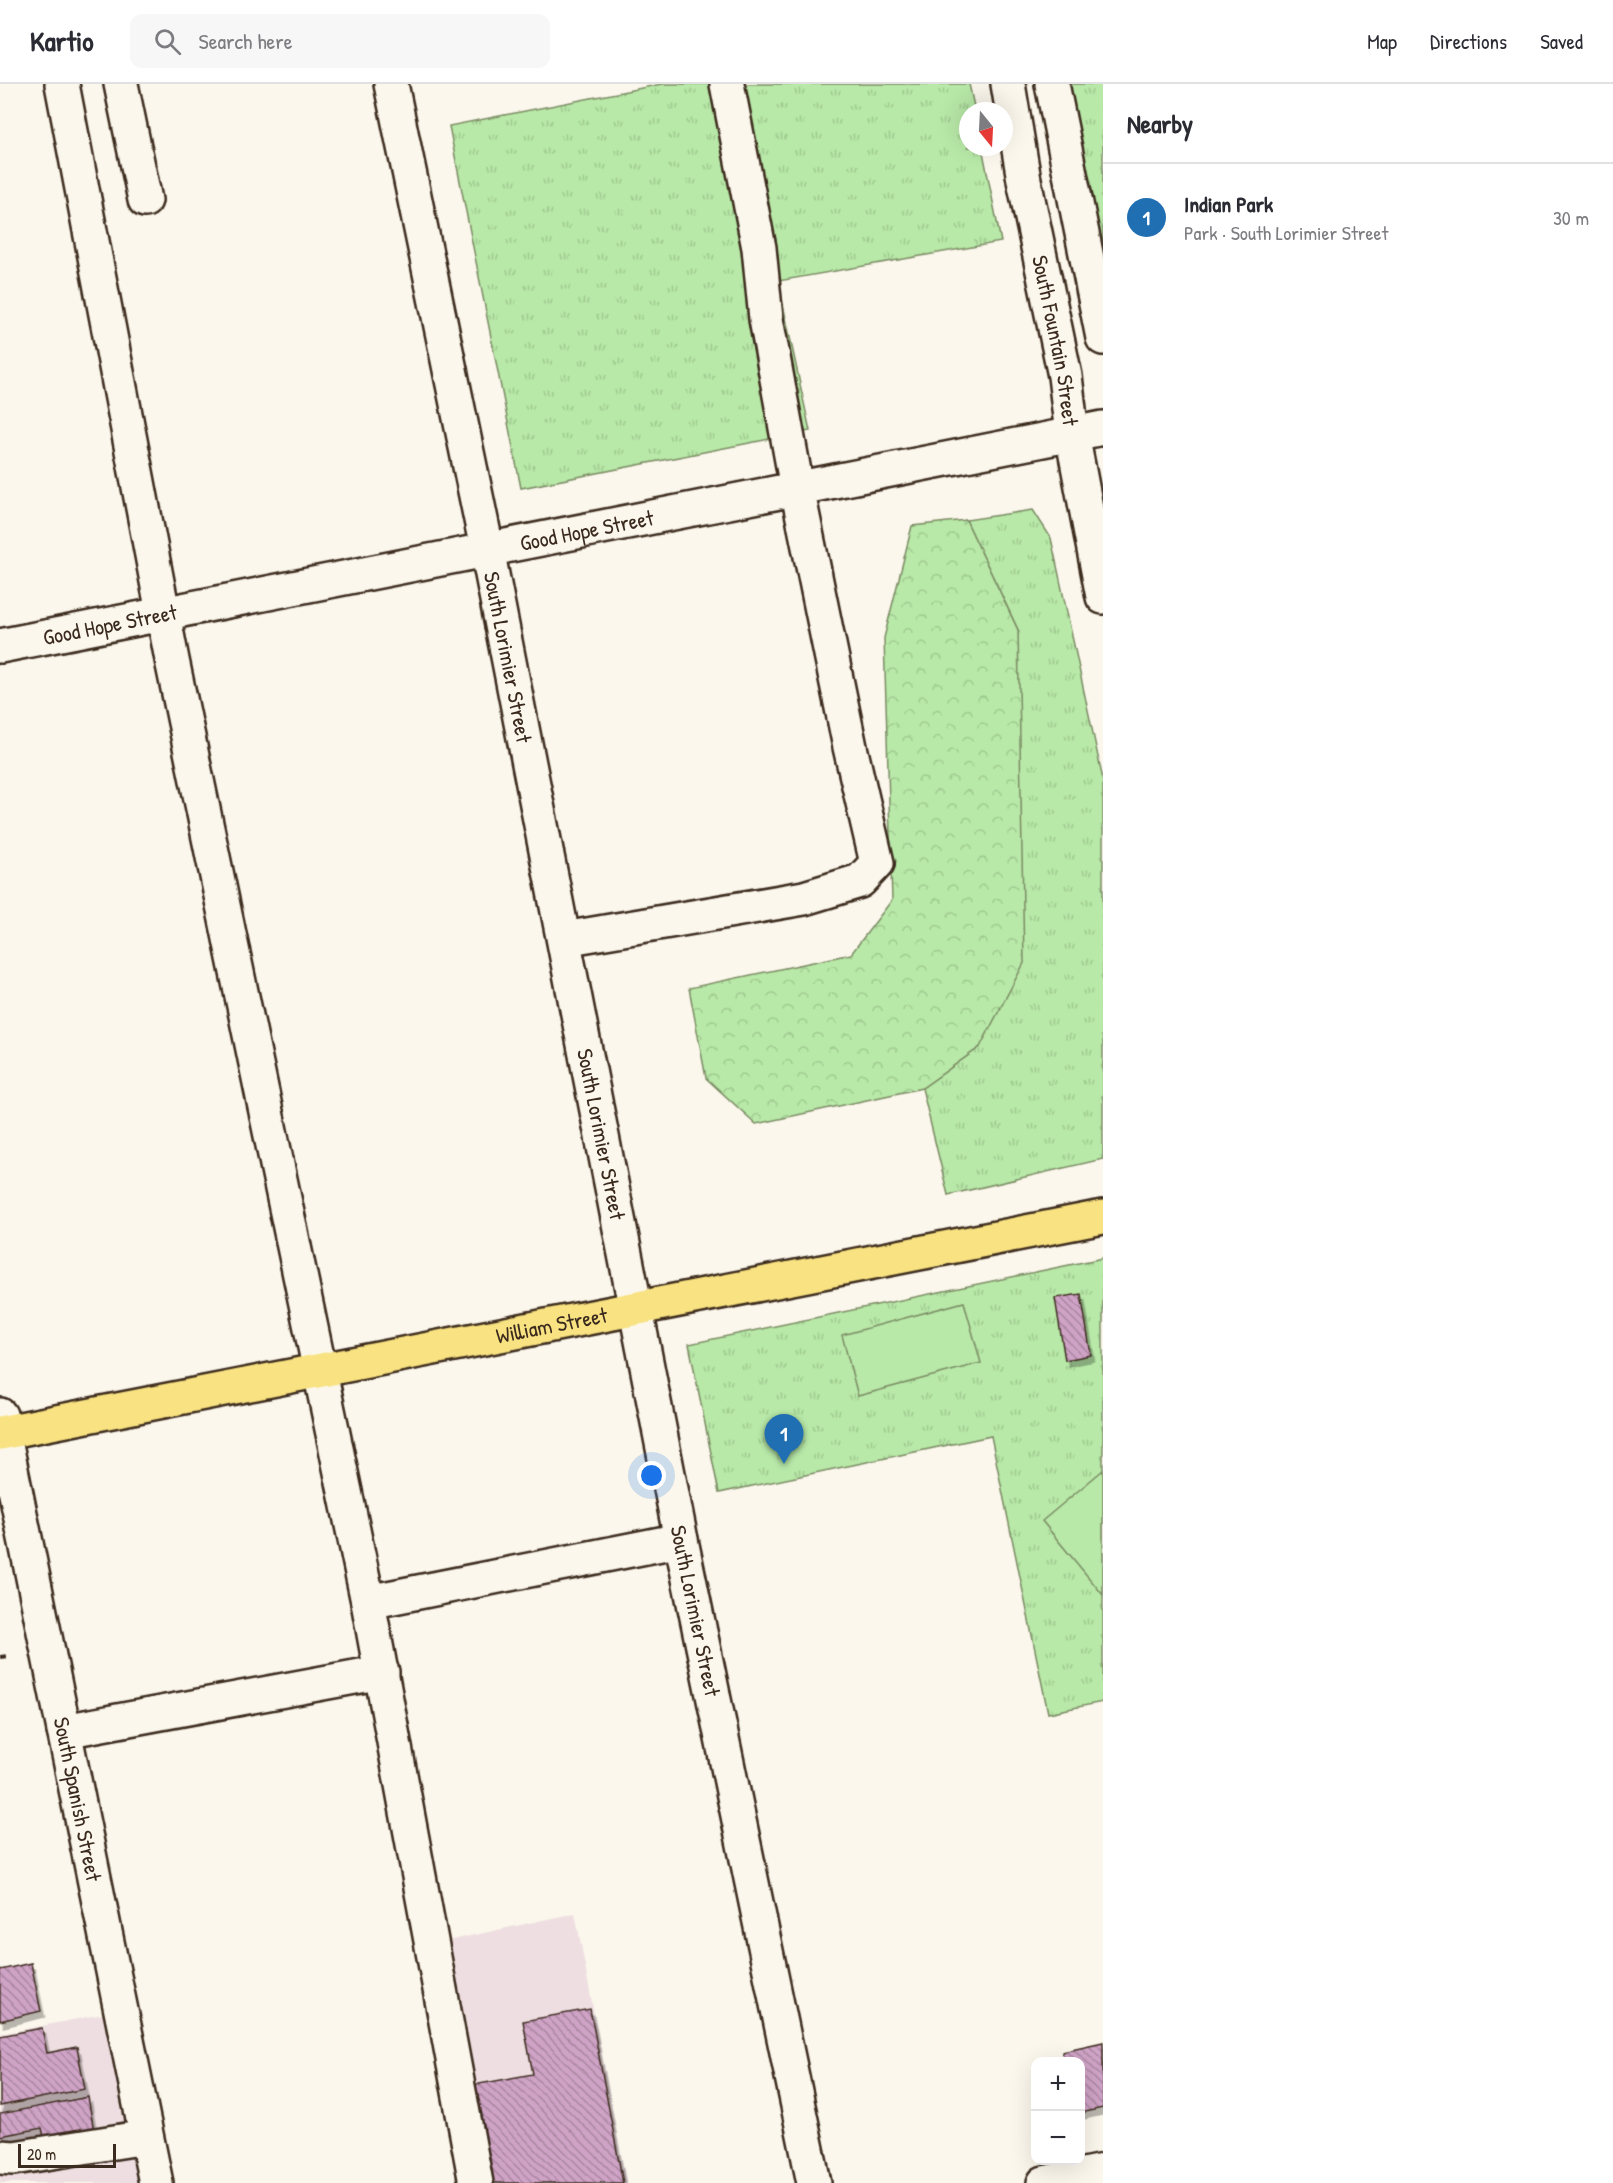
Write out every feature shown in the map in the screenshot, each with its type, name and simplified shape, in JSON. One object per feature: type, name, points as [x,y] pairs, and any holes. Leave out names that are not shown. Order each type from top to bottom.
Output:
[{"type":"main road","name":"William Street","points":[[1,1427],[321,1371],[1103,1217]]},
{"type":"street","points":[[62,84],[163,614],[237,981],[321,1371],[382,1672],[476,2183]]},
{"type":"street","points":[[121,84],[145,200]]},
{"type":"street","name":"South Lorimier Street","points":[[391,84],[487,549],[681,1540],[814,2183]]},
{"type":"street","points":[[564,939],[804,898],[860,880],[877,863],[850,747],[797,488],[766,319],[759,248],[727,84]]},
{"type":"street","name":"South Fountain Street","points":[[1008,84],[1024,180],[1065,376],[1072,434],[1103,597]]},
{"type":"street","name":"South Fountain Street","points":[[1052,84],[1103,338]]},
{"type":"street","name":"Good Hope Street","points":[[0,646],[1103,428]]},
{"type":"street","name":"South Spanish Street","points":[[1,1427],[156,2183]]},
{"type":"street","points":[[368,1602],[681,1540]]},
{"type":"street","points":[[64,1731],[382,1672]]},
{"type":"street","points":[[0,2157],[14,2158],[146,2137]]},
{"type":"street","points":[[1044,2183],[1103,2171]]},
{"type":"path","points":[[0,1657],[7,1656]]},
{"type":"shaded area","points":[[575,1913],[626,2183],[480,2183],[438,1943]]},
{"type":"shaded area","points":[[113,2012],[150,2183],[0,2183],[0,2034]]},
{"type":"green space","points":[[662,84],[969,84],[973,102],[959,102],[959,156],[984,156],[1001,242],[778,281],[810,431],[521,488],[449,126]]},
{"type":"green space","points":[[1064,84],[1103,84],[1103,267]]},
{"type":"green space","points":[[1033,510],[1051,538],[1103,780],[1103,1159],[948,1195],[922,1088],[980,1047],[1018,630],[966,520]]},
{"type":"green space","points":[[966,520],[1018,630],[1024,963],[980,1047],[922,1088],[756,1124],[706,1078],[689,988],[851,954],[892,900],[884,638],[912,526]]},
{"type":"green space","points":[[1103,1258],[1103,1702],[1048,1713],[991,1436],[719,1493],[689,1344]]},
{"type":"green space","points":[[964,1302],[981,1363],[858,1396],[842,1335]]},
{"type":"green space","points":[[1103,1470],[1103,1595],[1042,1521]]},
{"type":"building","points":[[1081,1294],[1091,1355],[1065,1360],[1055,1298]]},
{"type":"building","points":[[31,1963],[41,2011],[0,2021],[0,1970]]},
{"type":"building","points":[[590,2009],[623,2183],[487,2183],[468,2086],[533,2074],[523,2021]]},
{"type":"building","points":[[42,2028],[47,2053],[77,2047],[85,2089],[0,2106],[0,2036]]},
{"type":"building","points":[[1103,2042],[1103,2108],[1085,2112],[1085,2057],[1063,2057],[1062,2051]]},
{"type":"building","points":[[88,2097],[94,2131],[45,2141],[42,2128],[0,2136],[0,2114]]},
{"type":"place","name":"Indian Park","points":[[784,1464]]}]
